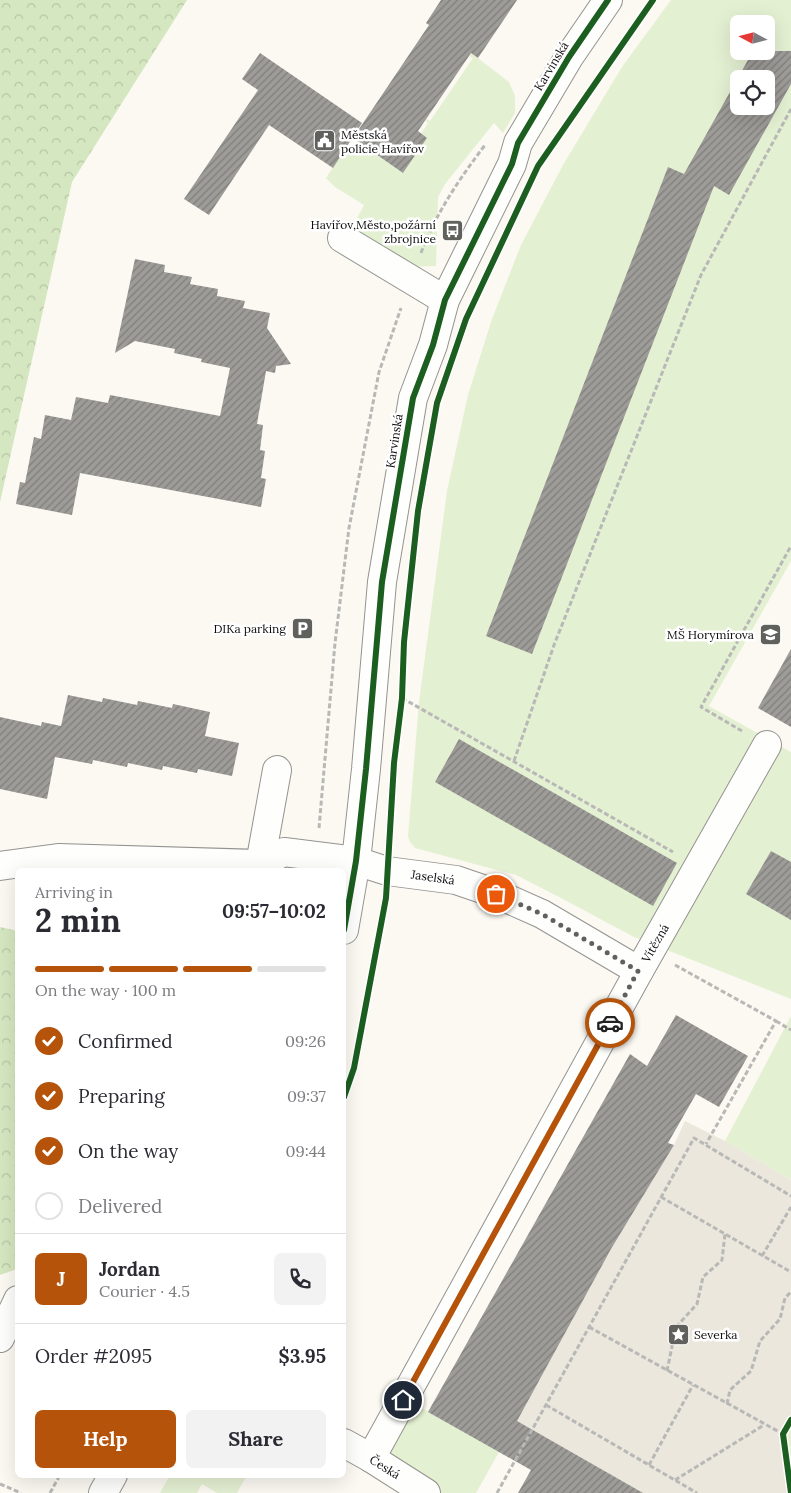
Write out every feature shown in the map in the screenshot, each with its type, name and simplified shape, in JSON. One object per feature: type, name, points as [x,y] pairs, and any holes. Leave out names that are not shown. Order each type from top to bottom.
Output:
[{"type":"street","name":"Karvinská","points":[[346,918],[356,861],[366,769],[382,582],[413,398],[433,345],[444,300],[512,164],[518,143],[569,57],[608,0]]},
{"type":"street","points":[[342,238],[444,300]]},
{"type":"street","name":"Vítězná","points":[[371,1458],[645,961],[767,745]]},
{"type":"street","points":[[0,866],[58,858],[260,864],[277,770]]},
{"type":"street","name":"Jaselská","points":[[260,864],[284,852],[356,861],[388,871],[456,880],[496,894],[645,961]]},
{"type":"street","points":[[0,1338],[15,1306]]},
{"type":"street","name":"Česká","points":[[346,1445],[371,1458],[426,1493]]},
{"type":"street","points":[[102,1493],[111,1478]]},
{"type":"path","points":[[514,762],[558,636],[701,275],[791,109]]},
{"type":"path","points":[[767,745],[701,708],[791,546]]},
{"type":"path","points":[[401,707],[402,689]]},
{"type":"path","points":[[402,698],[698,866]]},
{"type":"path","points":[[645,961],[791,1030]]},
{"type":"path","points":[[706,1144],[776,1022]]},
{"type":"path","points":[[497,1493],[694,1138],[791,1196]]},
{"type":"path","points":[[661,1197],[791,1272]]},
{"type":"path","points":[[762,1256],[791,1208]]},
{"type":"path","points":[[667,1371],[676,1326],[697,1304],[703,1277],[722,1260],[725,1234]]},
{"type":"path","points":[[728,1404],[730,1390],[750,1372],[760,1341],[780,1319],[785,1298],[791,1292]]},
{"type":"path","points":[[589,1327],[791,1438]]},
{"type":"path","points":[[649,1465],[693,1384]]},
{"type":"path","points":[[546,1405],[697,1493]]},
{"type":"path","points":[[675,1480],[765,1424]]},
{"type":"path","points":[[784,1444],[783,1434],[787,1427]]},
{"type":"path","points":[[50,1493],[58,1478]]},
{"type":"path","points":[[0,1484],[21,1493]]},
{"type":"green space","points":[[0,0],[187,0],[72,182],[0,502]]},
{"type":"green space","points":[[671,0],[791,0],[791,561],[709,706],[791,752],[791,999],[634,937],[516,875],[415,848],[408,836],[419,702],[447,491],[468,395],[492,319],[521,245],[563,165],[622,67]]},
{"type":"green space","points":[[471,53],[509,82],[515,96],[515,113],[503,133],[494,123],[445,184],[438,197],[436,266],[410,267],[351,230],[364,205],[335,187],[326,178],[347,146],[357,152],[362,145],[404,172],[427,138],[421,134],[428,123],[425,120],[430,121],[473,58],[469,56]]},
{"type":"green space","points":[[0,927],[15,930],[15,1270],[0,1275]]},
{"type":"green space","points":[[791,1016],[791,1180],[725,1141]]},
{"type":"green space","points":[[406,1399],[499,1452],[476,1493],[435,1493],[379,1455]]},
{"type":"green space","points":[[791,1420],[791,1493],[783,1434]]},
{"type":"green space","points":[[168,1478],[245,1478],[237,1493],[217,1493],[202,1484],[197,1493],[160,1493]]},
{"type":"shaded area","name":"Severka","points":[[685,1121],[725,1141],[791,1180],[791,1420],[783,1434],[791,1493],[643,1493],[532,1469],[499,1452],[611,1249],[674,1145]]},
{"type":"building","points":[[441,0],[517,0],[478,58],[471,53],[418,131],[427,138],[403,173],[353,138],[429,25],[426,23]]},
{"type":"building","points":[[775,51],[791,51],[791,84],[775,113],[775,70],[742,70],[748,60],[775,60]]},
{"type":"building","points":[[260,53],[362,123],[333,168],[269,125],[209,215],[184,199],[258,90],[242,79]]},
{"type":"building","points":[[730,92],[730,115],[774,115],[729,195],[714,186],[532,654],[486,636],[668,167],[684,174]]},
{"type":"building","points":[[135,259],[165,265],[164,272],[192,277],[190,284],[218,289],[217,296],[245,301],[243,308],[270,313],[267,328],[291,364],[276,366],[275,373],[266,371],[257,424],[263,425],[260,450],[265,451],[261,478],[266,479],[261,507],[80,473],[72,515],[16,504],[20,482],[25,483],[34,437],[41,439],[45,415],[71,420],[76,397],[108,403],[110,395],[220,416],[230,368],[201,362],[202,359],[174,353],[175,349],[135,341],[115,353]]},
{"type":"building","points":[[791,649],[791,727],[758,708]]},
{"type":"building","points":[[68,695],[102,702],[103,698],[137,705],[138,701],[172,708],[173,704],[210,712],[205,736],[239,743],[232,776],[198,769],[197,773],[163,766],[162,770],[128,763],[127,767],[93,760],[92,764],[55,757],[47,799],[0,789],[0,717],[41,726],[42,722],[61,726]]},
{"type":"building","points":[[459,739],[677,863],[653,906],[435,782]]},
{"type":"building","points":[[771,851],[791,862],[791,920],[746,894]]},
{"type":"building","points":[[676,1015],[748,1056],[719,1107],[696,1094],[668,1143],[674,1145],[611,1249],[517,1421],[643,1493],[518,1493],[531,1470],[428,1412],[630,1054],[647,1066]]},
{"type":"cycle path","points":[[346,918],[356,861],[366,769],[382,582],[413,398],[433,345],[445,300],[512,164],[518,143],[569,57],[608,0]]},
{"type":"cycle path","points":[[346,1091],[354,1068],[386,898],[394,763],[402,698],[404,642],[418,511],[437,403],[466,319],[538,166],[653,0]]},
{"type":"cycle path","points":[[791,1420],[783,1434],[791,1493]]},
{"type":"way so far","points":[[496,894],[542,914],[638,971],[610,1023]]},
{"type":"place","name":"Městská policie Havířov","points":[[325,141]]},
{"type":"place","name":"Havířov,Město,požární zbrojnice","points":[[452,231]]},
{"type":"place","name":"DIKa parking","points":[[302,628]]},
{"type":"place","name":"MŠ Horymírova","points":[[770,634]]},
{"type":"place","name":"Severka","points":[[678,1334]]},
{"type":"route","points":[[403,1400],[610,1023]]}]
